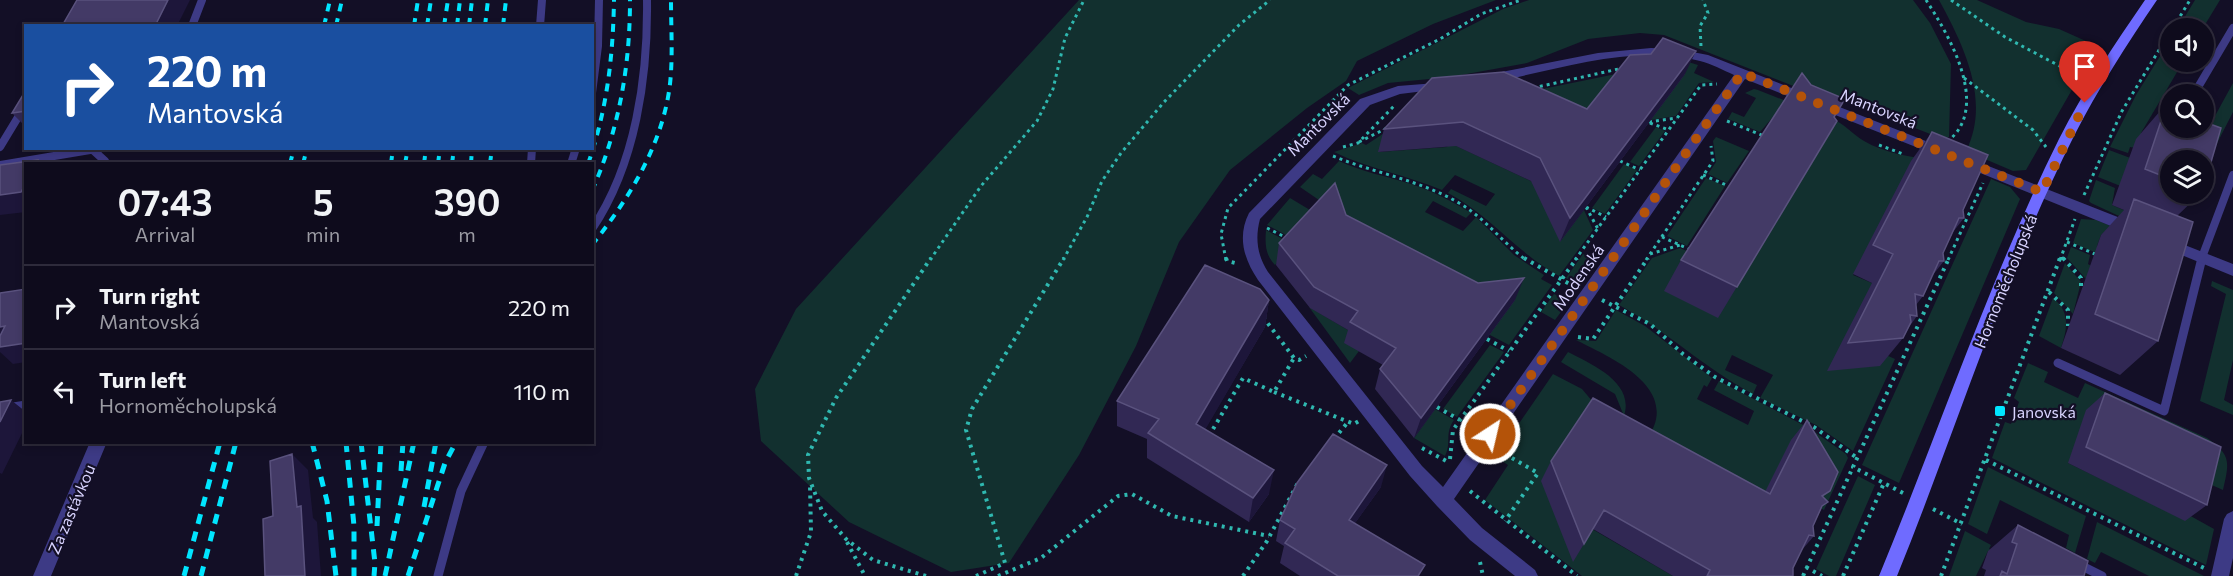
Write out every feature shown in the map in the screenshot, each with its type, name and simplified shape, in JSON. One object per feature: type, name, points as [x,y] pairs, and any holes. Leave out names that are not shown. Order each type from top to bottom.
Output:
[{"type":"street","name":"Hornoměcholupská","points":[[1888,576],[1919,501],[1941,438],[2056,159],[2095,86],[2151,0]]},
{"type":"street","name":"Mantovská","points":[[1476,80],[1621,53],[1672,51],[1704,58],[1738,79],[2042,192],[2233,270]]},
{"type":"street","name":"Modenská","points":[[1443,501],[1738,79]]},
{"type":"street","name":"Mantovská","points":[[1454,83],[1398,90],[1365,102],[1254,216],[1249,229],[1249,247],[1256,267],[1443,501],[1476,534],[1529,576]]},
{"type":"street","name":"Za zastávkou","points":[[42,576],[98,444]]},
{"type":"street","points":[[2220,576],[2233,519]]},
{"type":"lane","points":[[193,24],[202,0]]},
{"type":"lane","points":[[540,24],[542,0]]},
{"type":"lane","points":[[594,77],[598,46],[599,0]]},
{"type":"lane","points":[[594,225],[623,161],[640,113],[649,49],[647,0]]},
{"type":"lane","points":[[2200,84],[2233,28]]},
{"type":"lane","points":[[0,147],[24,107]]},
{"type":"lane","points":[[0,165],[98,150]]},
{"type":"lane","points":[[2058,363],[2164,411],[2202,257],[2233,175]]},
{"type":"lane","points":[[0,409],[24,405]]},
{"type":"lane","points":[[438,576],[453,513],[466,472],[483,444]]},
{"type":"lane","points":[[2070,560],[2102,576]]},
{"type":"path","points":[[796,576],[807,554],[815,516],[808,455],[836,398],[981,186],[1037,121],[1053,89],[1065,38],[1084,0]]},
{"type":"path","points":[[976,576],[1005,563],[966,430],[972,409],[1043,296],[1088,217],[1102,181],[1121,153],[1164,102],[1224,43],[1239,25],[1270,0]]},
{"type":"path","points":[[1246,272],[1240,264],[1227,261],[1220,242],[1219,230],[1228,208],[1347,85],[1440,39],[1481,14],[1521,0]]},
{"type":"path","points":[[1703,0],[1708,13],[1700,26],[1704,58]]},
{"type":"path","points":[[1926,0],[1948,33],[1965,78],[1965,119],[1955,137]]},
{"type":"path","points":[[1951,0],[2005,37],[2095,86]]},
{"type":"path","points":[[2179,18],[2190,0]]},
{"type":"path","points":[[1941,576],[2079,207],[2122,111],[2160,48]]},
{"type":"path","points":[[1522,90],[1625,67]]},
{"type":"path","points":[[1965,78],[2033,130],[2056,159]]},
{"type":"path","points":[[1448,462],[1452,451],[1453,430],[1701,85],[1738,79]]},
{"type":"path","points":[[1358,143],[1393,108],[1398,99]]},
{"type":"path","points":[[1393,108],[1399,115]]},
{"type":"path","points":[[1669,130],[1649,122],[1677,118]]},
{"type":"path","points":[[1720,125],[1724,119],[1764,136]]},
{"type":"path","points":[[1328,153],[1332,149],[1369,140],[1392,125]]},
{"type":"path","points":[[1615,307],[1713,161],[1710,140]]},
{"type":"path","points":[[1874,143],[1911,155]]},
{"type":"path","points":[[1620,161],[1640,170]]},
{"type":"path","points":[[1703,174],[1731,187]]},
{"type":"path","points":[[1803,576],[1985,178]]},
{"type":"path","points":[[1598,229],[1586,207],[1606,217]]},
{"type":"path","points":[[1262,237],[1265,224]]},
{"type":"path","points":[[1275,232],[1290,240]]},
{"type":"path","points":[[1662,237],[1690,250]]},
{"type":"path","points":[[2067,242],[2095,255]]},
{"type":"path","points":[[1650,255],[1680,245]]},
{"type":"path","points":[[2062,257],[2081,278],[2081,291]]},
{"type":"path","points":[[2049,292],[2068,310],[2068,326]]},
{"type":"path","points":[[1261,315],[1294,358],[1299,360],[1309,354]]},
{"type":"path","points":[[1486,339],[1509,351]]},
{"type":"path","points":[[1274,392],[1294,358]]},
{"type":"path","points":[[1208,438],[1243,378],[1348,422],[1354,424],[1362,420]]},
{"type":"path","points":[[1437,406],[1460,420]]},
{"type":"path","points":[[1355,412],[1378,440],[1388,435]]},
{"type":"path","points":[[1333,440],[1348,422]]},
{"type":"path","points":[[1417,446],[1477,479],[1470,490],[1505,521],[1577,576]]},
{"type":"path","points":[[1497,449],[1538,473],[1505,521]]},
{"type":"path","points":[[1986,460],[2220,576]]},
{"type":"path","points":[[1853,467],[1962,524]]},
{"type":"path","points":[[1243,576],[1303,476]]},
{"type":"path","points":[[809,478],[822,511],[846,539],[873,560],[926,576]]},
{"type":"path","points":[[1843,576],[1884,483]]},
{"type":"path","points":[[998,576],[1041,558],[1118,496],[1132,494],[1172,516],[1269,536]]},
{"type":"path","points":[[846,539],[865,576]]},
{"type":"path","points":[[1806,567],[1822,576]]},
{"type":"green space","points":[[1079,0],[1496,0],[1433,24],[1357,61],[1346,81],[1307,108],[1230,170],[1179,242],[1136,346],[1079,455],[1009,563],[951,572],[849,522],[761,441],[755,389],[796,309]]},
{"type":"green space","points":[[1529,0],[1913,0],[1930,23],[1951,64],[1949,137],[1943,139],[1805,85],[1801,89],[1664,35],[1640,33],[1588,39],[1527,63],[1450,77],[1388,83],[1359,95],[1348,88],[1503,9]]},
{"type":"green space","points":[[1939,0],[1977,0],[2026,22],[2059,29],[2097,46],[2026,170],[2013,171],[1966,151],[1973,132],[1976,113],[1975,93],[1965,55]]},
{"type":"green space","points":[[2195,0],[2220,0],[2209,18],[2184,18]]},
{"type":"green space","points":[[2160,56],[2160,72],[2177,72],[2170,84],[2160,84],[2160,101],[2141,133],[2176,150],[2160,150],[2160,152],[2130,147],[2128,153],[2110,147],[2136,95]]},
{"type":"green space","points":[[1685,61],[1698,65],[1694,73],[1714,82],[1699,83],[1676,116],[1651,120]]},
{"type":"green space","points":[[1616,74],[1577,133],[1513,95]]},
{"type":"green space","points":[[2233,83],[2233,112],[2214,150],[2196,150],[2203,138],[2214,138],[2214,118]]},
{"type":"green space","points":[[1754,89],[1814,112],[1784,104],[1760,132],[1728,119],[1732,112],[1744,117],[1756,98],[1745,93]]},
{"type":"green space","points":[[1832,119],[1880,149],[1934,160],[1853,275],[1872,283],[1886,355],[1895,359],[1853,451],[1816,425],[1760,398],[1773,375],[1732,355],[1725,370],[1757,385],[1753,394],[1718,373],[1637,315],[1619,305],[1652,258],[1680,248],[1689,252]]},
{"type":"green space","points":[[1398,124],[1379,152],[1447,147],[1450,143],[1537,184],[1560,241],[1584,210],[1593,230],[1559,276],[1544,267],[1477,212],[1448,193],[1451,189],[1486,206],[1495,194],[1455,175],[1442,190],[1334,152],[1362,143],[1366,145]]},
{"type":"green space","points":[[1656,127],[1665,131],[1639,166],[1630,162]]},
{"type":"green space","points":[[1716,137],[1749,151],[1727,183],[1708,174],[1716,162],[1713,141]]},
{"type":"green space","points":[[2109,150],[2133,159],[2125,172],[2123,187],[2098,177]]},
{"type":"green space","points":[[1339,161],[1419,187],[1457,204],[1471,213],[1466,218],[1433,201],[1425,212],[1463,231],[1476,217],[1514,255],[1544,275],[1541,279],[1552,285],[1509,345],[1490,335],[1470,304],[1300,187],[1313,174],[1322,179]]},
{"type":"green space","points":[[1624,164],[1637,170],[1605,214],[1592,208]]},
{"type":"green space","points":[[1706,178],[1725,186],[1687,246],[1667,236]]},
{"type":"green space","points":[[1991,179],[2010,187],[2020,199],[1899,483],[1862,465]]},
{"type":"green space","points":[[2096,180],[2115,188],[2112,205],[2128,212],[2119,216],[2089,201]]},
{"type":"green space","points":[[1290,198],[1320,216],[1297,241],[1267,225]]},
{"type":"green space","points":[[2081,219],[2096,220],[2111,226],[2101,235],[2097,246],[2101,248],[2099,254],[2073,243]]},
{"type":"green space","points":[[1266,230],[1294,245],[1275,265],[1266,249]]},
{"type":"green space","points":[[2071,247],[2090,255],[2088,264],[2091,266],[2086,279],[2067,258]]},
{"type":"green space","points":[[1583,254],[1598,261],[1580,286],[1566,278]]},
{"type":"green space","points":[[2065,263],[2081,282],[2073,314],[2054,293]]},
{"type":"green space","points":[[2212,281],[2233,290],[2233,360],[2224,400],[2233,405],[2233,415],[2200,401],[2226,294],[2211,286]]},
{"type":"green space","points":[[1554,294],[1569,301],[1555,320],[1541,312]]},
{"type":"green space","points":[[2053,298],[2059,303],[2065,315],[2066,328],[2061,348],[2039,336]]},
{"type":"green space","points":[[1309,307],[1353,333],[1359,351],[1350,363]]},
{"type":"green space","points":[[1616,310],[1645,326],[1712,378],[1707,387],[1704,385],[1697,399],[1748,425],[1754,411],[1714,390],[1719,381],[1809,428],[1846,454],[1848,458],[1824,510],[1815,505],[1755,514],[1640,450],[1654,426],[1657,410],[1653,396],[1632,372],[1576,340],[1596,341]]},
{"type":"green space","points":[[1490,345],[1504,352],[1457,417],[1443,409]]},
{"type":"green space","points":[[1568,352],[1599,369],[1617,384],[1626,404],[1624,416],[1615,394],[1561,362]]},
{"type":"green space","points":[[2028,363],[2048,372],[2044,382],[2078,398],[2085,383],[2207,438],[2221,450],[2227,460],[2223,490],[2196,478],[2068,463],[2185,520],[2187,514],[2214,529],[2206,565],[1992,458],[2005,422],[2011,424],[2019,402],[2014,398]]},
{"type":"green space","points":[[1553,374],[1582,389],[1593,402],[1592,529],[1673,576],[1582,576],[1485,500],[1508,465],[1496,457]]},
{"type":"green space","points":[[1435,409],[1454,420],[1449,430],[1445,456],[1414,438]]},
{"type":"green space","points":[[1988,467],[2086,516],[2075,553],[2066,548],[2069,535],[2000,500],[1987,534],[1968,524]]},
{"type":"green space","points":[[1858,476],[1875,485],[1836,576],[1829,576],[1816,569]]},
{"type":"green space","points":[[2097,522],[2204,576],[2149,576],[2101,552],[2095,563],[2087,559]]},
{"type":"green space","points":[[1965,531],[1991,545],[1989,549],[2009,560],[1988,551],[1976,576],[1949,576]]},
{"type":"building","points":[[77,0],[168,0],[156,24],[63,24]]},
{"type":"building","points":[[1663,38],[1696,51],[1570,218],[1540,158],[1463,122],[1384,129],[1432,78],[1504,72],[1587,109],[1630,55],[1651,54]]},
{"type":"building","points":[[1802,73],[1811,85],[1845,99],[1834,117],[1837,121],[1737,287],[1681,260]]},
{"type":"building","points":[[24,93],[24,111],[12,113]]},
{"type":"building","points":[[2160,124],[2160,138],[2214,138],[2214,125],[2221,128],[2214,152],[2214,150],[2160,150],[2160,175],[2145,169]]},
{"type":"building","points":[[1932,132],[1988,155],[1963,210],[1964,218],[1959,218],[1943,253],[1944,261],[1939,261],[1923,296],[1915,294],[1917,316],[1910,315],[1911,322],[1903,338],[1848,343],[1893,254],[1873,245]]},
{"type":"building","points":[[38,160],[38,162],[24,162],[24,187],[21,192],[0,195],[0,165]]},
{"type":"building","points":[[1335,183],[1346,215],[1478,283],[1524,278],[1421,418],[1380,369],[1396,348],[1350,322],[1358,311],[1314,287],[1279,243]]},
{"type":"building","points":[[2134,199],[2193,222],[2158,341],[2095,314]]},
{"type":"building","points":[[1205,265],[1260,289],[1269,300],[1196,424],[1274,470],[1253,498],[1148,433],[1159,419],[1117,401]]},
{"type":"building","points":[[24,289],[24,343],[0,347],[0,336],[5,326],[0,327],[0,293]]},
{"type":"building","points":[[2105,393],[2221,447],[2207,505],[2086,447]]},
{"type":"building","points":[[1593,398],[1770,494],[1807,420],[1838,472],[1830,491],[1822,496],[1828,502],[1822,506],[1813,526],[1814,536],[1809,535],[1793,568],[1793,576],[1707,576],[1710,570],[1604,510],[1584,544],[1551,461]]},
{"type":"building","points":[[11,400],[0,422],[0,402]]},
{"type":"building","points":[[1333,434],[1387,465],[1349,520],[1425,565],[1418,576],[1338,576],[1285,543],[1295,529],[1280,520],[1297,483]]},
{"type":"building","points":[[292,454],[297,507],[301,506],[305,576],[265,576],[263,519],[273,516],[270,461]]},
{"type":"building","points":[[2018,525],[2088,561],[2084,576],[2000,576],[2002,571],[2007,574],[2017,544],[2012,542]]},
{"type":"railway","points":[[324,24],[330,0]]},
{"type":"railway","points":[[336,24],[342,0]]},
{"type":"railway","points":[[414,24],[418,0]]},
{"type":"railway","points":[[427,24],[431,0]]},
{"type":"railway","points":[[444,24],[448,0]]},
{"type":"railway","points":[[457,24],[460,0]]},
{"type":"railway","points":[[469,24],[472,0]]},
{"type":"railway","points":[[485,24],[488,0]]},
{"type":"railway","points":[[503,24],[506,0]]},
{"type":"railway","points":[[594,147],[608,83],[614,0]]},
{"type":"railway","points":[[594,186],[616,121],[621,97],[628,49],[630,0]]},
{"type":"railway","points":[[594,242],[631,190],[660,128],[671,74],[671,0]]},
{"type":"railway","points":[[290,162],[294,150]]},
{"type":"railway","points":[[304,162],[306,150]]},
{"type":"railway","points":[[391,162],[393,150]]},
{"type":"railway","points":[[405,162],[408,150]]},
{"type":"railway","points":[[424,162],[426,150]]},
{"type":"railway","points":[[438,162],[440,150]]},
{"type":"railway","points":[[452,162],[454,150]]},
{"type":"railway","points":[[471,162],[472,150]]},
{"type":"railway","points":[[490,162],[492,150]]},
{"type":"railway","points":[[589,162],[593,150]]},
{"type":"railway","points":[[184,576],[219,444]]},
{"type":"railway","points":[[201,576],[235,444]]},
{"type":"railway","points":[[313,444],[327,501],[336,576]]},
{"type":"railway","points":[[346,444],[354,526],[354,576]]},
{"type":"railway","points":[[361,444],[375,563],[374,576]]},
{"type":"railway","points":[[377,526],[381,444]]},
{"type":"railway","points":[[401,471],[403,444]]},
{"type":"railway","points":[[385,576],[414,444]]},
{"type":"railway","points":[[424,507],[436,444]]},
{"type":"railway","points":[[408,576],[445,463],[455,444]]},
{"type":"place","name":"Janovská","points":[[2000,411]]},
{"type":"route","points":[[1490,434],[1742,73],[2042,192],[2085,103]]}]
